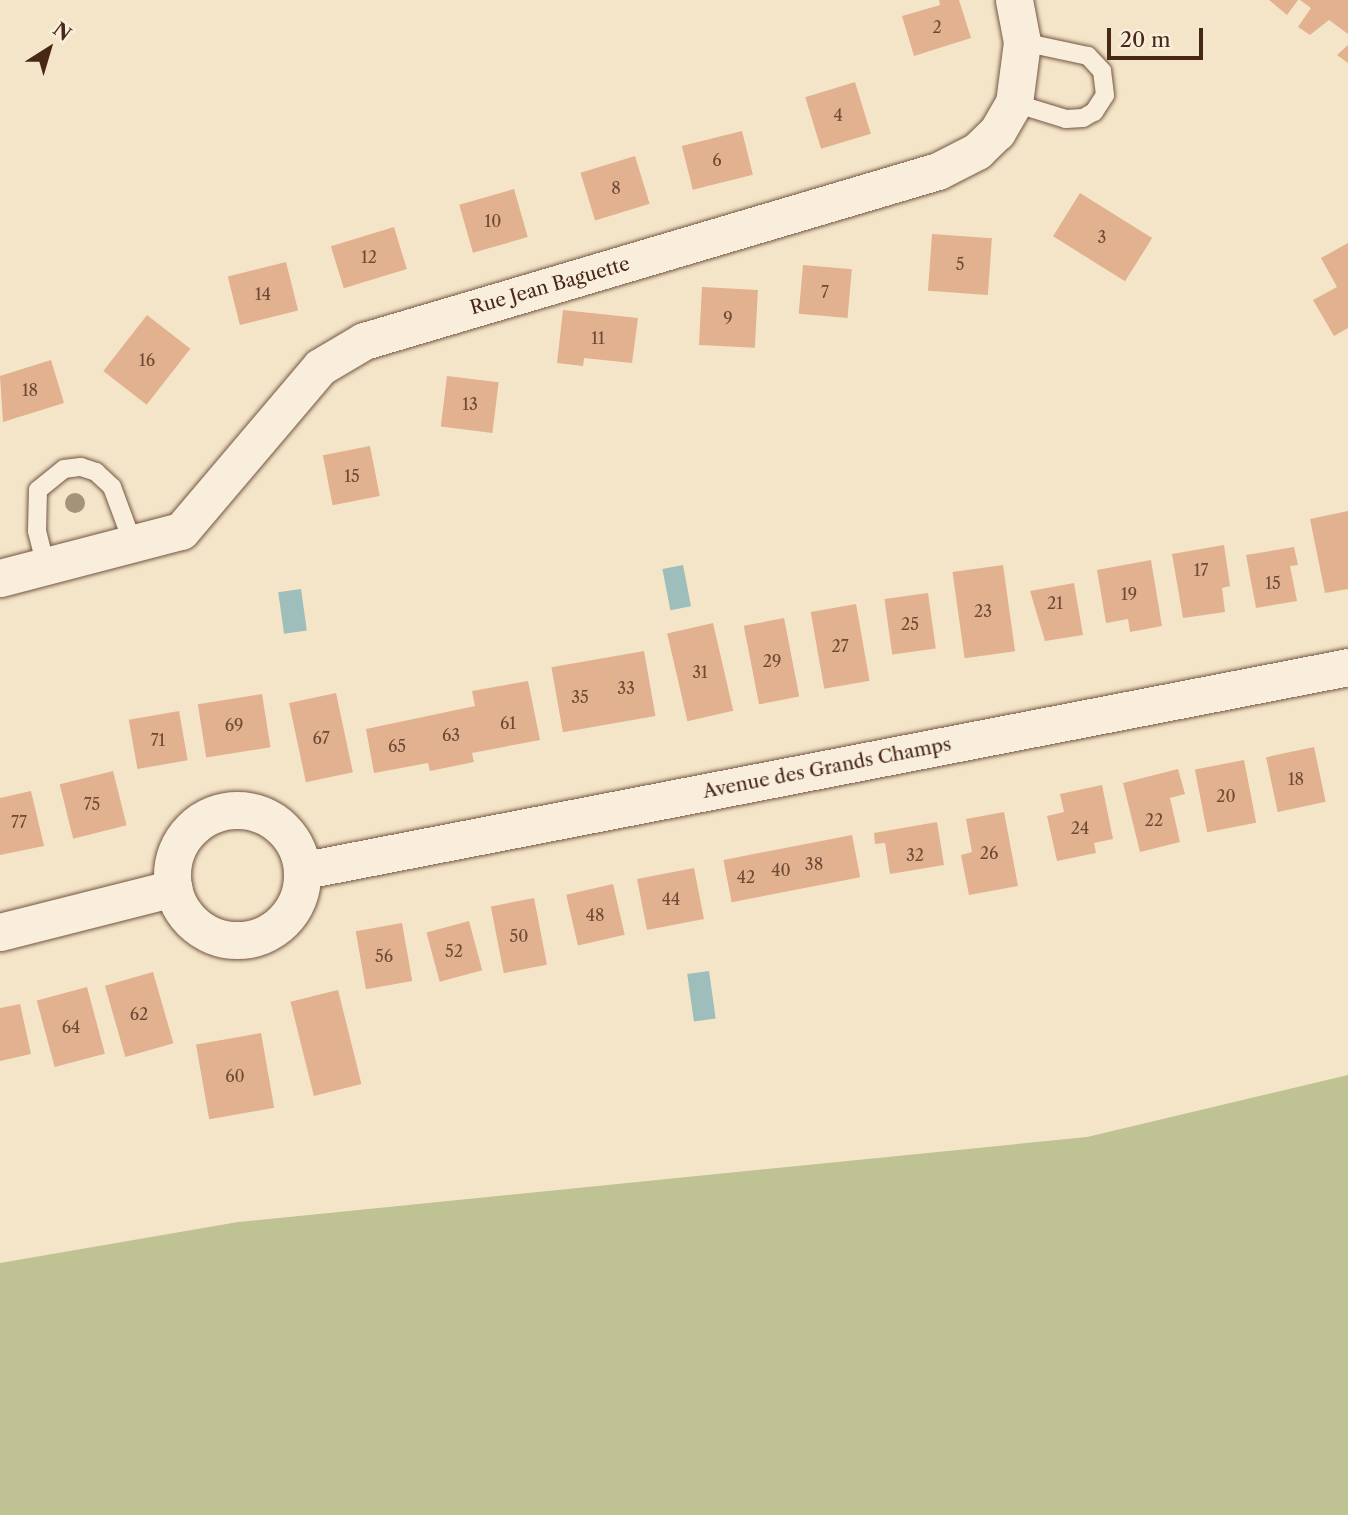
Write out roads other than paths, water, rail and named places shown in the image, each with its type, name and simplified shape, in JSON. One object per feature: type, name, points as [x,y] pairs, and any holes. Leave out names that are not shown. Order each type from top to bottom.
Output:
[{"type":"street","name":"Rue Jean Baguette","points":[[0,578],[134,546],[181,531],[320,368],[364,341],[938,171],[977,152],[997,132],[1014,103],[1022,43],[1014,0]]},
{"type":"street","name":"Avenue des Grands Champs","points":[[305,870],[1348,667]]},
{"type":"street","points":[[238,808],[283,825],[305,870],[293,913],[260,939],[213,937],[178,905],[171,868],[181,840],[204,817],[238,808]]},
{"type":"street","points":[[0,932],[174,888]]},
{"type":"lane","points":[[1014,103],[1066,119],[1083,118],[1100,106],[1105,95],[1102,71],[1088,56],[1022,43]]},
{"type":"lane","points":[[46,567],[37,531],[38,490],[64,469],[81,467],[96,472],[112,487],[134,546]]},
{"type":"water","points":[[683,565],[691,606],[670,610],[662,569]]},
{"type":"water","points":[[301,589],[307,631],[284,634],[278,592]]},
{"type":"water","points":[[709,971],[716,1019],[694,1022],[687,974]]}]
